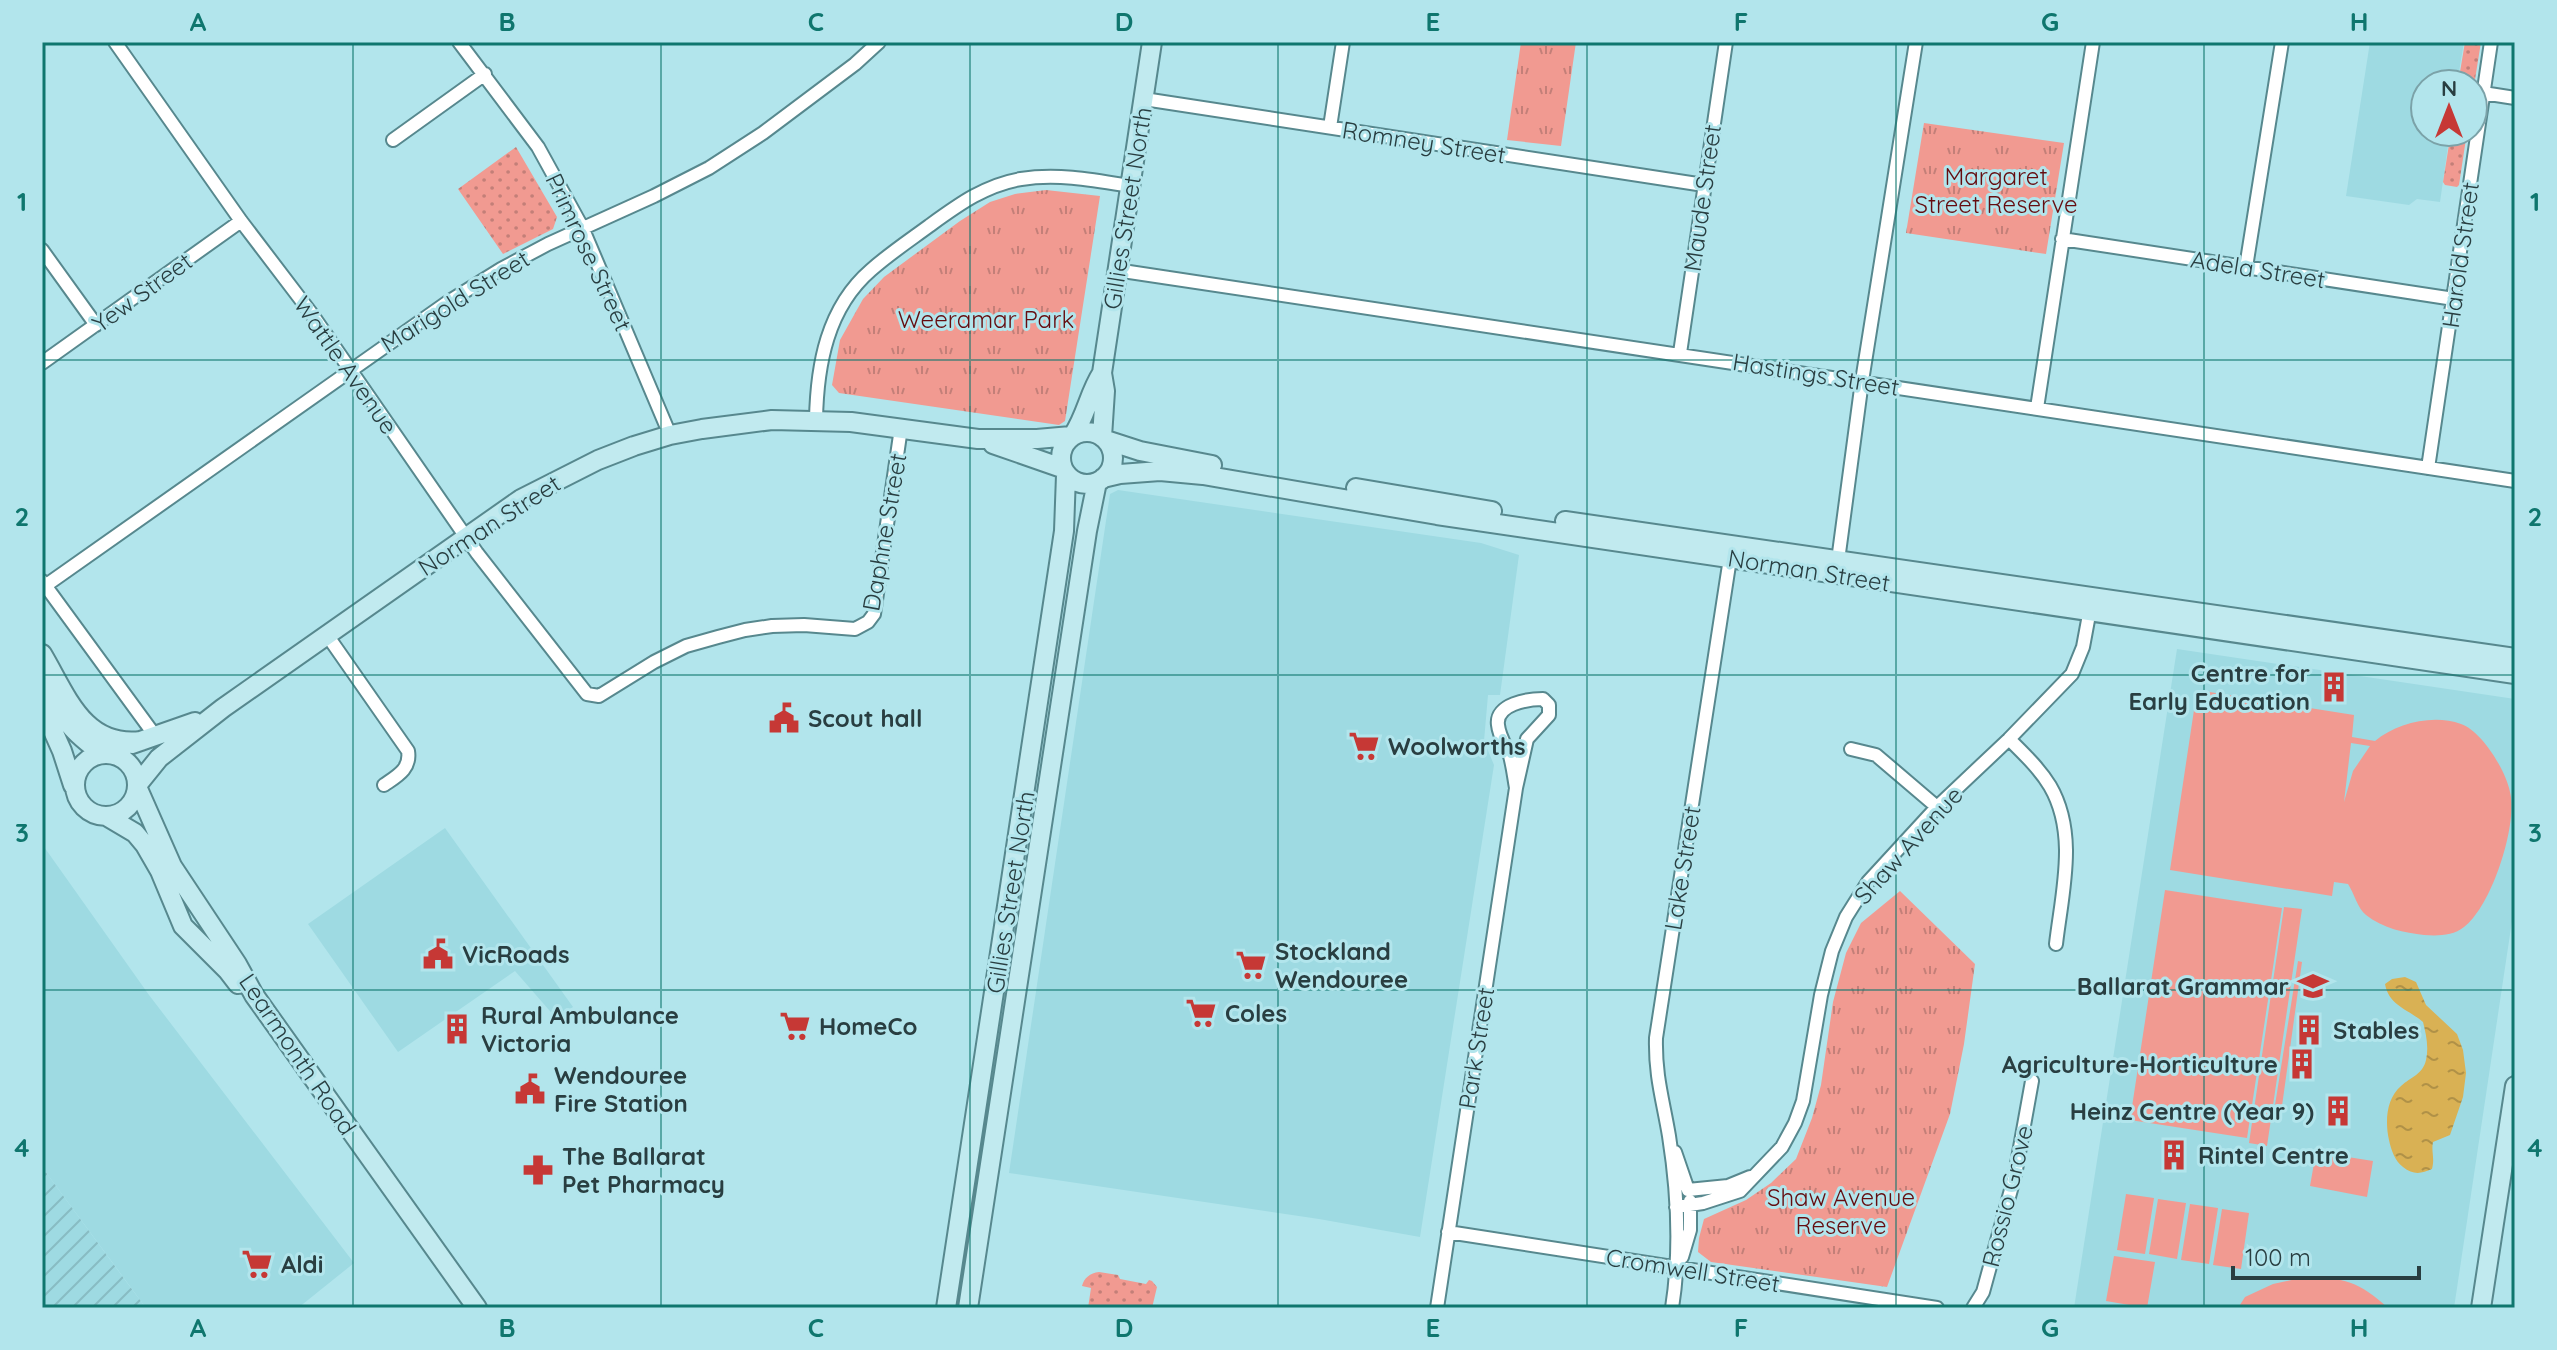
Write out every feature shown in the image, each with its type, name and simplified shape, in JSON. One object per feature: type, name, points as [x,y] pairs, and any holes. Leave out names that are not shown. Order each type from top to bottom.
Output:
[{"type":"main road","name":"Gillies Street North","points":[[1104,438],[1105,391],[1102,373],[1152,42]]},
{"type":"main road","name":"Gillies Street North","points":[[1072,436],[1082,420],[1092,388],[1102,373]]},
{"type":"main road","name":"Norman Street","points":[[138,787],[159,758],[223,708],[521,499],[598,460],[670,435],[772,420],[816,420],[978,439],[1072,436]]},
{"type":"main road","points":[[1088,432],[1104,438],[1113,455],[1112,464],[1100,480],[1080,483],[1064,471],[1061,452],[1072,436],[1088,432]]},
{"type":"main road","name":"Norman Street","points":[[1104,438],[1140,451],[1192,462],[1731,552],[2091,605],[2515,674]]},
{"type":"main road","name":"Norman Street","points":[[978,439],[1064,471]]},
{"type":"main road","name":"Gillies Street North","points":[[946,1308],[1064,531],[1064,471]]},
{"type":"main road","name":"Norman Street","points":[[1100,480],[1120,474],[1160,471],[1203,475],[1513,526],[1731,552]]},
{"type":"main road","name":"Gillies Street North","points":[[968,1308],[1087,531],[1100,480]]},
{"type":"main road","points":[[1499,512],[1513,526]]},
{"type":"main road","name":"Norman Street","points":[[2091,605],[2515,658]]},
{"type":"main road","points":[[42,654],[64,694],[87,724],[118,741],[149,739]]},
{"type":"main road","points":[[42,672],[60,715],[81,738],[105,754],[127,761],[135,772],[138,787],[128,807],[108,817],[86,809],[78,799],[42,706]]},
{"type":"main road","name":"Norman Street","points":[[105,754],[181,729],[223,708]]},
{"type":"main road","points":[[1034,734],[1055,738]]},
{"type":"main road","points":[[73,785],[80,768],[89,759],[105,754]]},
{"type":"main road","name":"Learmonth Road","points":[[138,787],[172,866],[254,995],[477,1308]]},
{"type":"main road","name":"Learmonth Road","points":[[108,817],[135,833],[145,845],[160,871],[183,926],[235,979],[309,1093],[463,1308]]},
{"type":"main road","points":[[2481,1308],[2515,1086]]},
{"type":"main road","points":[[970,1151],[991,1155]]},
{"type":"street","name":"Wattle Avenue","points":[[115,42],[241,221],[351,369],[466,537],[580,685]]},
{"type":"street","name":"Primrose Street","points":[[459,42],[538,147],[582,227],[670,435]]},
{"type":"street","name":"Marigold Street","points":[[44,584],[448,302],[501,269],[582,227],[709,168],[763,133],[844,73],[879,42]]},
{"type":"street","points":[[1330,127],[1343,42]]},
{"type":"street","name":"Maude Street","points":[[1680,353],[1726,42]]},
{"type":"street","points":[[1837,568],[1862,381],[1916,42]]},
{"type":"street","points":[[2037,408],[2093,42]]},
{"type":"street","points":[[2246,267],[2282,42]]},
{"type":"street","name":"Harold Street","points":[[2487,68],[2491,42]]},
{"type":"street","points":[[393,140],[485,74]]},
{"type":"street","points":[[2489,94],[2515,98]]},
{"type":"street","name":"Romney Street","points":[[1144,99],[1704,185]]},
{"type":"street","name":"Harold Street","points":[[2428,468],[2475,148]]},
{"type":"street","points":[[816,420],[822,357],[831,326],[858,283],[892,253],[964,201],[985,189],[1008,182],[1054,177],[1130,186]]},
{"type":"street","name":"Yew Street","points":[[42,363],[241,221]]},
{"type":"street","name":"Adela Street","points":[[2062,239],[2454,299]]},
{"type":"street","points":[[42,250],[96,325]]},
{"type":"street","name":"Hastings Street","points":[[1116,270],[2515,481]]},
{"type":"street","name":"Daphne Street","points":[[580,685],[587,694],[599,696],[686,646],[745,630],[804,625],[855,629],[868,622],[874,614],[901,428]]},
{"type":"street","name":"Lake Street","points":[[1681,1191],[1658,1089],[1656,1038],[1731,552]]},
{"type":"street","points":[[44,584],[149,739]]},
{"type":"street","name":"Shaw Avenue","points":[[1676,1207],[1691,1206],[1740,1191],[1782,1147],[1799,1113],[1821,995],[1832,951],[1846,917],[1868,882],[1937,807],[2074,672],[2083,647],[2091,605]]},
{"type":"street","points":[[327,635],[408,751],[405,769],[384,785]]},
{"type":"street","name":"Park Street","points":[[1437,1308],[1516,788],[1528,737],[1549,715],[1549,705],[1543,699],[1510,706],[1499,716],[1498,727],[1510,756],[1516,788]]},
{"type":"street","points":[[2009,739],[2046,779],[2057,800],[2064,825],[2065,862],[2056,944]]},
{"type":"street","points":[[1851,749],[1876,755],[1937,807]]},
{"type":"street","name":"Rossio Grove","points":[[1973,1308],[1983,1292],[2015,1175],[2032,1081]]},
{"type":"street","name":"Shaw Avenue","points":[[1681,1191],[1728,1186],[1763,1168]]},
{"type":"street","points":[[1672,1308],[1678,1268],[1690,1230],[1691,1206],[1681,1191]]},
{"type":"street","points":[[1678,1268],[1676,1207],[1681,1191]]},
{"type":"street","name":"Cromwell Street","points":[[1448,1232],[1902,1306],[1937,1308]]},
{"type":"shaded area","points":[[2370,42],[2464,42],[2460,68],[2409,68],[2409,148],[2448,148],[2440,202],[2417,199],[2409,205],[2346,196]]},
{"type":"shaded area","name":"Stockland Wendouree","points":[[1118,490],[1481,543],[1519,555],[1500,695],[1488,695],[1484,741],[1494,765],[1420,1237],[1009,1173],[1110,494]]},
{"type":"shaded area","name":"Ballarat Grammar","points":[[2177,649],[2515,699],[2515,901],[2454,1308],[2074,1308]]},
{"type":"shaded area","points":[[445,828],[573,1007],[556,1018],[515,971],[398,1052],[308,924]]},
{"type":"shaded area","points":[[42,844],[149,995],[354,1263],[298,1308],[146,1308],[42,1167]]},
{"type":"shaded area","points":[[42,1167],[128,1284],[146,1308],[42,1308]]},
{"type":"green space","points":[[1521,42],[1576,42],[1561,146],[1507,140]]},
{"type":"green space","points":[[2465,42],[2481,42],[2477,68],[2461,68]]},
{"type":"green space","name":"Margaret Street Reserve","points":[[1924,123],[2064,143],[2046,254],[1906,233]]},
{"type":"green space","points":[[516,147],[557,217],[553,229],[503,254],[458,189]]},
{"type":"green space","points":[[2448,148],[2465,148],[2459,185],[2445,185]]},
{"type":"green space","name":"Weeramar Park","points":[[1046,190],[1100,196],[1065,421],[1059,425],[839,393],[832,385],[840,340],[863,299],[884,277],[990,202],[1015,194]]},
{"type":"green space","points":[[2197,690],[2354,715],[2352,737],[2375,741],[2394,729],[2416,722],[2439,720],[2461,724],[2485,743],[2504,774],[2510,792],[2510,824],[2493,883],[2474,916],[2460,930],[2450,934],[2417,934],[2372,920],[2358,905],[2348,884],[2334,882],[2332,896],[2170,870]],"holes":[[[2351,743],[2370,746],[2353,771],[2344,802]]]},
{"type":"green space","points":[[2165,890],[2282,908],[2247,1138],[2130,1120]]},
{"type":"green space","name":"Shaw Avenue Reserve","points":[[1900,891],[1975,964],[1950,1114],[1887,1287],[1711,1262],[1698,1252],[1704,1219],[1746,1200],[1771,1183],[1796,1159],[1821,1085],[1833,1002],[1846,953],[1861,923]]},
{"type":"green space","points":[[2284,907],[2302,909],[2267,1146],[2249,1143]]},
{"type":"green space","points":[[2298,961],[2302,962],[2282,1106],[2275,1105]]},
{"type":"green space","points":[[2316,1152],[2373,1161],[2367,1197],[2310,1186]]},
{"type":"green space","points":[[2126,1194],[2154,1198],[2145,1254],[2117,1250]]},
{"type":"green space","points":[[2158,1199],[2186,1203],[2177,1259],[2149,1254]]},
{"type":"green space","points":[[2190,1204],[2218,1208],[2209,1264],[2181,1260]]},
{"type":"green space","points":[[2222,1209],[2249,1213],[2241,1269],[2213,1265]]},
{"type":"green space","points":[[2114,1256],[2155,1262],[2147,1308],[2106,1301]]},
{"type":"green space","points":[[1099,1272],[1146,1284],[1152,1281],[1157,1287],[1152,1308],[1088,1308],[1091,1288],[1082,1286],[1088,1276]]},
{"type":"green space","points":[[2305,1277],[2350,1283],[2369,1292],[2388,1308],[2238,1308],[2245,1297],[2273,1284]]},
{"type":"water","points":[[2405,977],[2416,982],[2426,1005],[2457,1034],[2466,1073],[2463,1097],[2450,1135],[2433,1142],[2432,1169],[2421,1173],[2410,1171],[2398,1162],[2391,1148],[2387,1126],[2392,1097],[2422,1069],[2427,1055],[2423,1022],[2395,1002],[2385,984],[2392,979]]},
{"type":"place","name":"Centre for Early Education","points":[[2334,687]]},
{"type":"place","name":"Scout hall","points":[[784,718]]},
{"type":"place","name":"Woolworths","points":[[1364,746]]},
{"type":"place","name":"VicRoads","points":[[438,954]]},
{"type":"place","name":"Stockland Wendouree","points":[[1251,965]]},
{"type":"place","name":"Ballarat Grammar","points":[[2313,986]]},
{"type":"place","name":"Coles","points":[[1201,1013]]},
{"type":"place","name":"HomeCo","points":[[795,1026]]},
{"type":"place","name":"Rural Ambulance Victoria","points":[[457,1029]]},
{"type":"place","name":"Stables","points":[[2309,1030]]},
{"type":"place","name":"Agriculture-Horticulture","points":[[2302,1064]]},
{"type":"place","name":"Wendouree Fire Station","points":[[530,1089]]},
{"type":"place","name":"Heinz Centre (Year 9)","points":[[2338,1111]]},
{"type":"place","name":"Rintel Centre","points":[[2174,1155]]},
{"type":"place","name":"The Ballarat Pet Pharmacy","points":[[538,1170]]},
{"type":"place","name":"Aldi","points":[[257,1264]]}]
